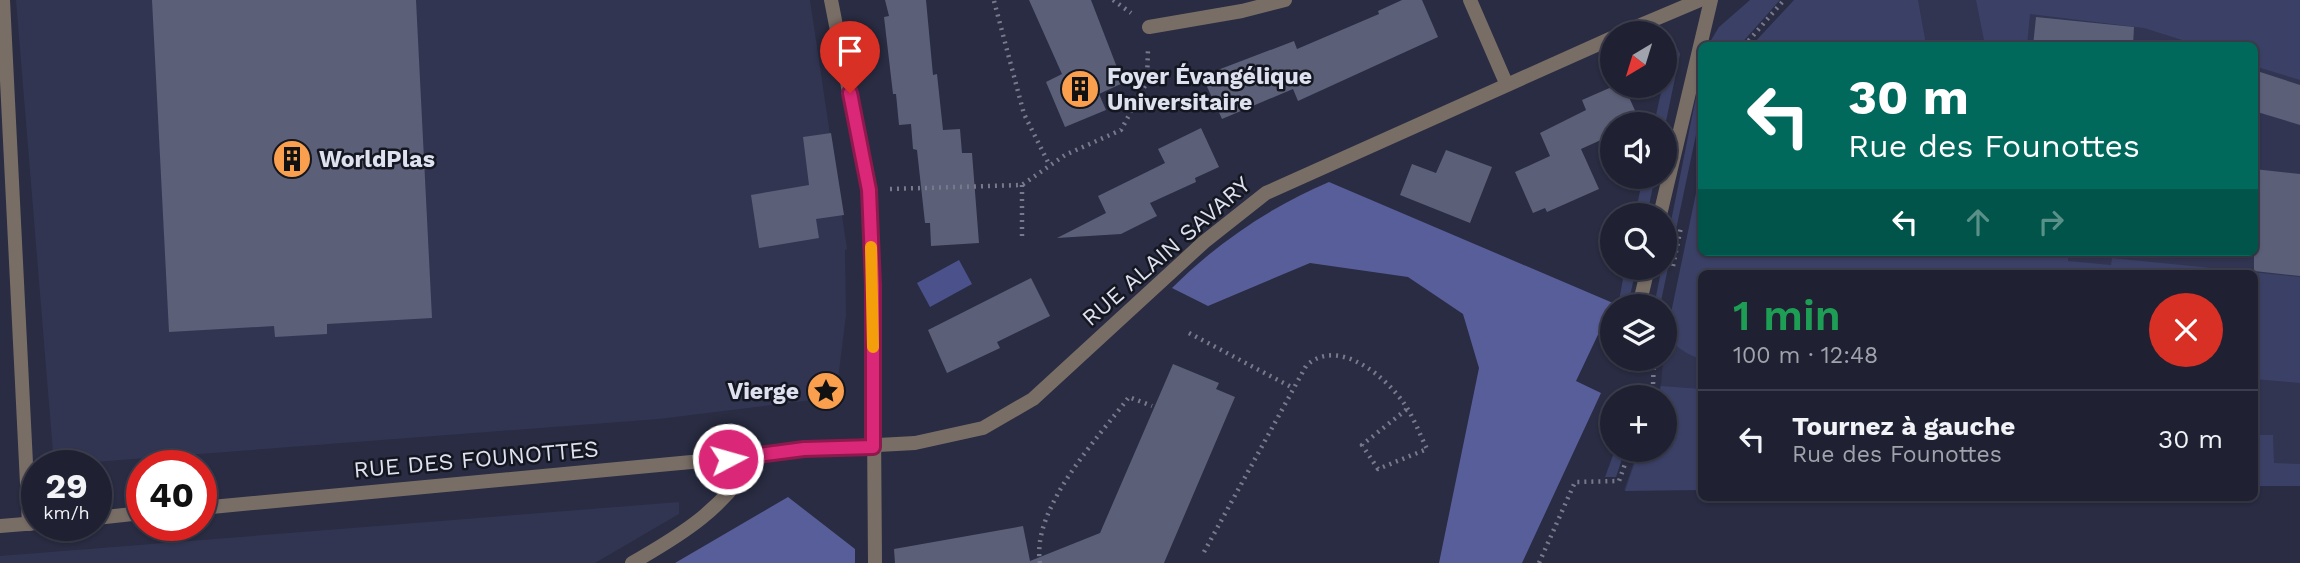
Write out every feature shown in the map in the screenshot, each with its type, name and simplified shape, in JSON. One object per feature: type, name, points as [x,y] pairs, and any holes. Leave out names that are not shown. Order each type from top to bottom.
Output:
[{"type":"street","points":[[3,0],[29,450]]},
{"type":"street","points":[[831,0],[869,190],[873,285],[875,563]]},
{"type":"street","points":[[1149,27],[1242,11],[1286,0]]},
{"type":"street","points":[[1470,0],[1506,83]]},
{"type":"street","points":[[1650,21],[1700,0]]},
{"type":"street","points":[[1701,42],[1711,0]]},
{"type":"street","name":"RUE ALAIN SAVARY","points":[[873,447],[915,443],[983,428],[1008,415],[1033,399],[1204,242],[1266,193],[1600,43]]},
{"type":"street","points":[[1663,203],[1698,55]]},
{"type":"street","name":"RUE DES FOUNOTTES","points":[[217,506],[755,456],[804,449],[873,447]]},
{"type":"street","points":[[632,563],[689,530],[728,495],[755,456]]},
{"type":"street","points":[[0,526],[21,524]]},
{"type":"path","points":[[1747,42],[1784,0]]},
{"type":"path","points":[[994,1],[1024,114],[1050,166]]},
{"type":"path","points":[[869,190],[1022,185],[1065,155],[1121,130],[1147,82],[1149,27]]},
{"type":"path","points":[[1022,185],[1022,240]]},
{"type":"path","points":[[1189,333],[1293,388]]},
{"type":"path","points":[[1203,552],[1293,388],[1306,366],[1316,356],[1332,355],[1369,367],[1407,409],[1427,449],[1378,468],[1362,445],[1407,409]]},
{"type":"path","points":[[1040,563],[1041,541],[1061,487],[1129,397],[1152,406]]},
{"type":"path","points":[[1539,563],[1575,482],[1619,481],[1626,462]]},
{"type":"shaded area","points":[[16,0],[810,0],[847,249],[846,315],[837,387],[827,398],[659,419],[217,453],[217,450],[126,450],[126,460],[112,461],[112,450],[53,450]]},
{"type":"shaded area","points":[[1750,0],[1780,0],[1743,42],[1710,42],[1719,27]]},
{"type":"shaded area","points":[[1794,0],[1918,0],[1925,42],[1755,42]]},
{"type":"shaded area","points":[[1798,0],[2300,0],[2300,485],[2258,485],[2258,270],[1698,270],[1698,490],[1624,490],[1634,462],[1677,462],[1677,385],[1661,385],[1662,371],[1677,371],[1677,311],[1699,256],[2258,256],[2258,42],[1757,42]]},
{"type":"shaded area","points":[[1976,0],[2300,0],[2300,80],[2258,67],[2258,42],[2188,42],[2144,28],[2030,14],[2027,42],[1984,42]]},
{"type":"shaded area","points":[[1677,48],[1680,54],[1677,68]]},
{"type":"shaded area","points":[[1698,87],[1698,125],[1677,225],[1677,203],[1675,203]]},
{"type":"shaded area","points":[[1660,98],[1671,98],[1668,112],[1657,112]]},
{"type":"shaded area","points":[[1329,182],[1600,297],[1600,330],[1576,381],[1600,393],[1600,395],[1522,563],[1439,563],[1479,368],[1463,314],[1408,277],[1310,263],[1208,306],[1172,288],[1226,241],[1307,192]]},
{"type":"shaded area","points":[[1698,183],[1698,256],[2068,256],[2068,261],[2111,265],[2112,258],[2231,270],[1698,270],[1698,358],[1677,346],[1675,294]]},
{"type":"shaded area","points":[[1640,189],[1652,189],[1650,203],[1638,203]]},
{"type":"shaded area","points":[[959,260],[972,284],[930,307],[917,283]]},
{"type":"shaded area","points":[[2258,273],[2300,277],[2300,383],[2258,379]]},
{"type":"shaded area","points":[[1623,280],[1633,280],[1631,294],[1620,294]]},
{"type":"shaded area","points":[[1659,280],[1665,280],[1663,294],[1656,294]]},
{"type":"shaded area","points":[[1677,387],[1698,389],[1698,490],[1625,491],[1635,462],[1677,462]]},
{"type":"shaded area","points":[[2258,435],[2273,435],[2274,463],[2300,464],[2300,486],[2258,486]]},
{"type":"shaded area","points":[[1611,462],[1621,462],[1616,477],[1605,477]]},
{"type":"shaded area","points":[[788,497],[855,549],[855,563],[675,563]]},
{"type":"shaded area","points":[[679,502],[679,514],[595,563],[0,563],[0,556],[217,541],[217,539]]},
{"type":"building","name":"WorldPlas","points":[[152,0],[416,0],[432,318],[327,324],[327,334],[275,337],[274,326],[169,332]]},
{"type":"building","points":[[885,0],[926,0],[933,75],[937,74],[943,130],[960,129],[962,153],[972,153],[979,243],[931,246],[930,223],[925,223],[917,150],[913,149],[911,124],[899,125],[896,94],[893,94],[884,17],[889,16]]},
{"type":"building","points":[[1029,0],[1091,0],[1123,83],[1099,94],[1106,110],[1065,127],[1046,82],[1062,74]]},
{"type":"building","points":[[1402,0],[1422,0],[1438,37],[1298,101],[1293,89],[1222,119],[1202,76],[1294,41],[1297,49],[1379,14],[1378,11]]},
{"type":"building","points":[[2036,17],[2134,27],[2133,42],[2033,42]]},
{"type":"building","points":[[2258,71],[2300,85],[2300,125],[2258,112]]},
{"type":"building","points":[[1600,92],[1600,98],[1629,98],[1636,112],[1600,112],[1600,140],[1581,149],[1599,189],[1547,212],[1545,208],[1533,213],[1515,172],[1550,156],[1540,133],[1586,110],[1582,100]]},
{"type":"building","points":[[1201,128],[1219,167],[1195,178],[1196,182],[1150,203],[1157,216],[1121,234],[1057,238],[1106,213],[1098,196],[1165,163],[1158,149]]},
{"type":"building","points":[[831,133],[844,215],[816,219],[819,238],[759,248],[751,195],[809,185],[803,137]]},
{"type":"building","points":[[1446,150],[1492,167],[1470,223],[1400,195],[1412,164],[1436,173]]},
{"type":"building","points":[[2258,169],[2300,174],[2300,276],[2254,270],[2254,256],[2258,256]]},
{"type":"building","points":[[1031,278],[1050,316],[997,342],[1000,348],[947,373],[928,330]]},
{"type":"building","points":[[1173,364],[1219,383],[1216,389],[1235,397],[1164,563],[895,563],[894,549],[1023,526],[1030,561],[1100,533]]},
{"type":"slow traffic","points":[[871,247],[873,347]]},
{"type":"place","name":"Foyer Évangélique Universitaire","points":[[1080,89]]},
{"type":"place","name":"WorldPlas","points":[[292,159]]},
{"type":"place","name":"Vierge","points":[[826,391]]},
{"type":"route","points":[[728,459],[804,449],[873,447],[873,285],[869,190],[850,93]]}]
